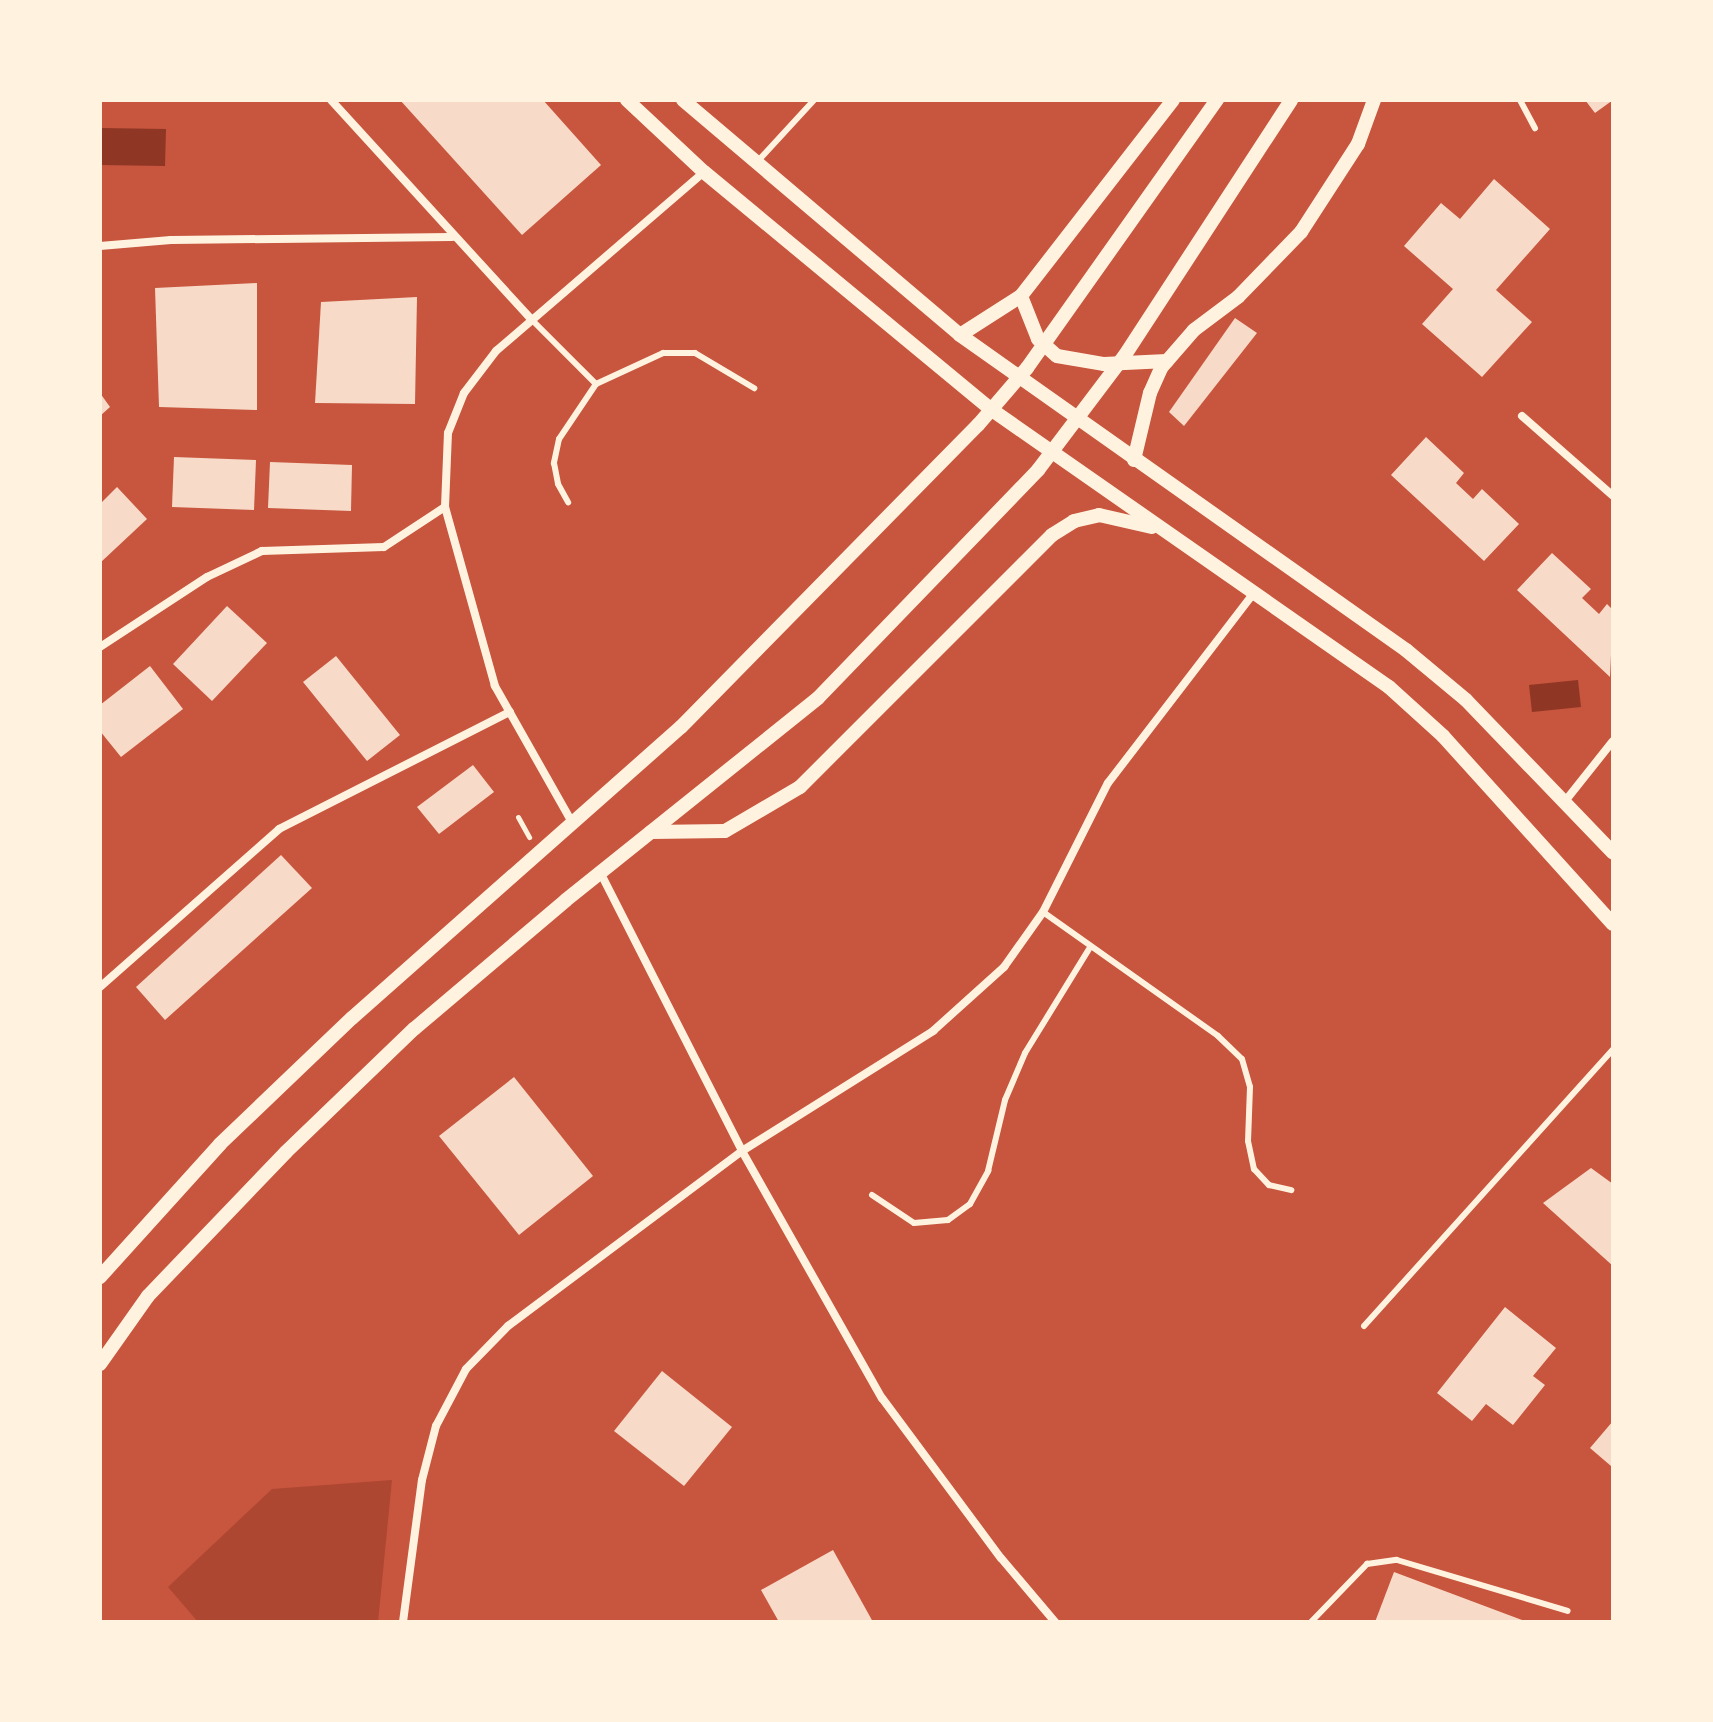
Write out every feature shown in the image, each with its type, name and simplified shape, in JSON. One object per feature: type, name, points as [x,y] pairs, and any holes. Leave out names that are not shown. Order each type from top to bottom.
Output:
[{"type":"street","points":[[331,100],[452,237],[531,319]]},
{"type":"street","points":[[627,100],[704,172],[939,369],[1161,529],[1389,687],[1443,736],[1613,924]]},
{"type":"street","points":[[683,100],[755,165],[960,335],[1406,650],[1466,700],[1566,800],[1613,853]]},
{"type":"street","points":[[960,335],[1021,296],[1173,100]]},
{"type":"street","points":[[100,1277],[242,1123],[352,1018],[681,727],[988,414],[1027,368],[1217,100]]},
{"type":"street","points":[[100,1364],[148,1296],[286,1152],[414,1029],[600,872],[725,777],[818,698],[1038,470],[1125,355],[1291,100]]},
{"type":"street","points":[[1134,460],[1150,393],[1167,361],[1301,232],[1358,144],[1374,100]]},
{"type":"street","points":[[573,824],[495,686],[445,507],[448,433],[464,393],[531,319],[704,172]]},
{"type":"street","points":[[100,246],[171,240],[452,237]]},
{"type":"street","points":[[1021,296],[1038,339],[1057,356],[1104,364],[1167,361]]},
{"type":"street","points":[[1522,416],[1613,496]]},
{"type":"street","points":[[100,647],[207,577],[262,551],[384,547],[445,507]]},
{"type":"street","points":[[651,832],[725,831],[800,787],[1052,535],[1074,521],[1099,515],[1161,529]]},
{"type":"street","points":[[403,1622],[422,1480],[436,1426],[466,1369],[508,1326],[742,1151],[933,1031],[1004,967],[1043,912],[1108,783],[1254,593]]},
{"type":"street","points":[[100,987],[279,829],[510,712]]},
{"type":"street","points":[[1566,800],[1613,741]]},
{"type":"street","points":[[600,872],[742,1151],[882,1398],[1055,1622]]},
{"type":"lane","points":[[755,165],[814,100]]},
{"type":"lane","points":[[1520,100],[1535,128]]},
{"type":"lane","points":[[531,319],[596,384]]},
{"type":"lane","points":[[568,502],[556,474],[559,439],[596,384],[663,353],[695,353],[754,388]]},
{"type":"lane","points":[[1043,912],[1089,949],[1218,1036],[1242,1059],[1250,1087],[1248,1141],[1254,1169],[1269,1185],[1291,1190]]},
{"type":"lane","points":[[872,1195],[914,1223],[948,1220],[970,1204],[988,1171],[1005,1100],[1025,1053],[1089,949]]},
{"type":"lane","points":[[1364,1326],[1613,1049]]},
{"type":"lane","points":[[1311,1622],[1367,1564],[1397,1560],[1568,1611]]},
{"type":"shaded area","points":[[100,128],[166,129],[165,166],[100,165]]},
{"type":"shaded area","points":[[1578,680],[1581,707],[1532,712],[1529,685]]},
{"type":"shaded area","points":[[392,1480],[378,1622],[198,1622],[168,1587],[272,1489]]},
{"type":"building","points":[[400,100],[543,100],[601,165],[522,235]]},
{"type":"building","points":[[1585,100],[1613,100],[1595,113]]},
{"type":"building","points":[[1494,179],[1550,229],[1496,290],[1532,322],[1482,377],[1422,324],[1453,289],[1404,246],[1441,203],[1460,219]]},
{"type":"building","points":[[257,283],[257,410],[159,407],[155,288]]},
{"type":"building","points":[[417,297],[415,404],[315,403],[321,302]]},
{"type":"building","points":[[1235,318],[1257,333],[1184,426],[1169,412]]},
{"type":"building","points":[[100,393],[110,407],[100,416]]},
{"type":"building","points":[[1426,437],[1464,473],[1456,483],[1473,499],[1482,489],[1519,524],[1484,561],[1391,475]]},
{"type":"building","points":[[174,457],[256,460],[254,510],[172,507]]},
{"type":"building","points":[[270,462],[352,465],[351,511],[268,508]]},
{"type":"building","points":[[117,487],[147,519],[100,563],[100,504]]},
{"type":"building","points":[[1552,553],[1591,589],[1582,598],[1599,614],[1607,604],[1613,610],[1610,677],[1517,590]]},
{"type":"building","points":[[227,606],[267,643],[212,701],[173,664]]},
{"type":"building","points":[[336,656],[400,735],[367,761],[303,682]]},
{"type":"building","points":[[150,666],[183,709],[121,757],[100,731],[100,705]]},
{"type":"building","points":[[473,765],[494,792],[439,834],[417,807]]},
{"type":"building","points":[[281,855],[312,888],[165,1020],[136,987]]},
{"type":"building","points":[[514,1077],[593,1176],[519,1235],[439,1136]]},
{"type":"building","points":[[1591,1168],[1613,1184],[1613,1266],[1543,1203]]},
{"type":"building","points":[[1505,1307],[1556,1348],[1533,1376],[1545,1385],[1513,1425],[1486,1404],[1472,1421],[1437,1393]]},
{"type":"building","points":[[662,1371],[732,1427],[684,1486],[614,1431]]},
{"type":"building","points":[[1613,1421],[1613,1463],[1611,1466],[1590,1448]]},
{"type":"building","points":[[833,1550],[873,1622],[779,1622],[761,1590]]},
{"type":"building","points":[[1394,1572],[1527,1622],[1375,1622]]}]
